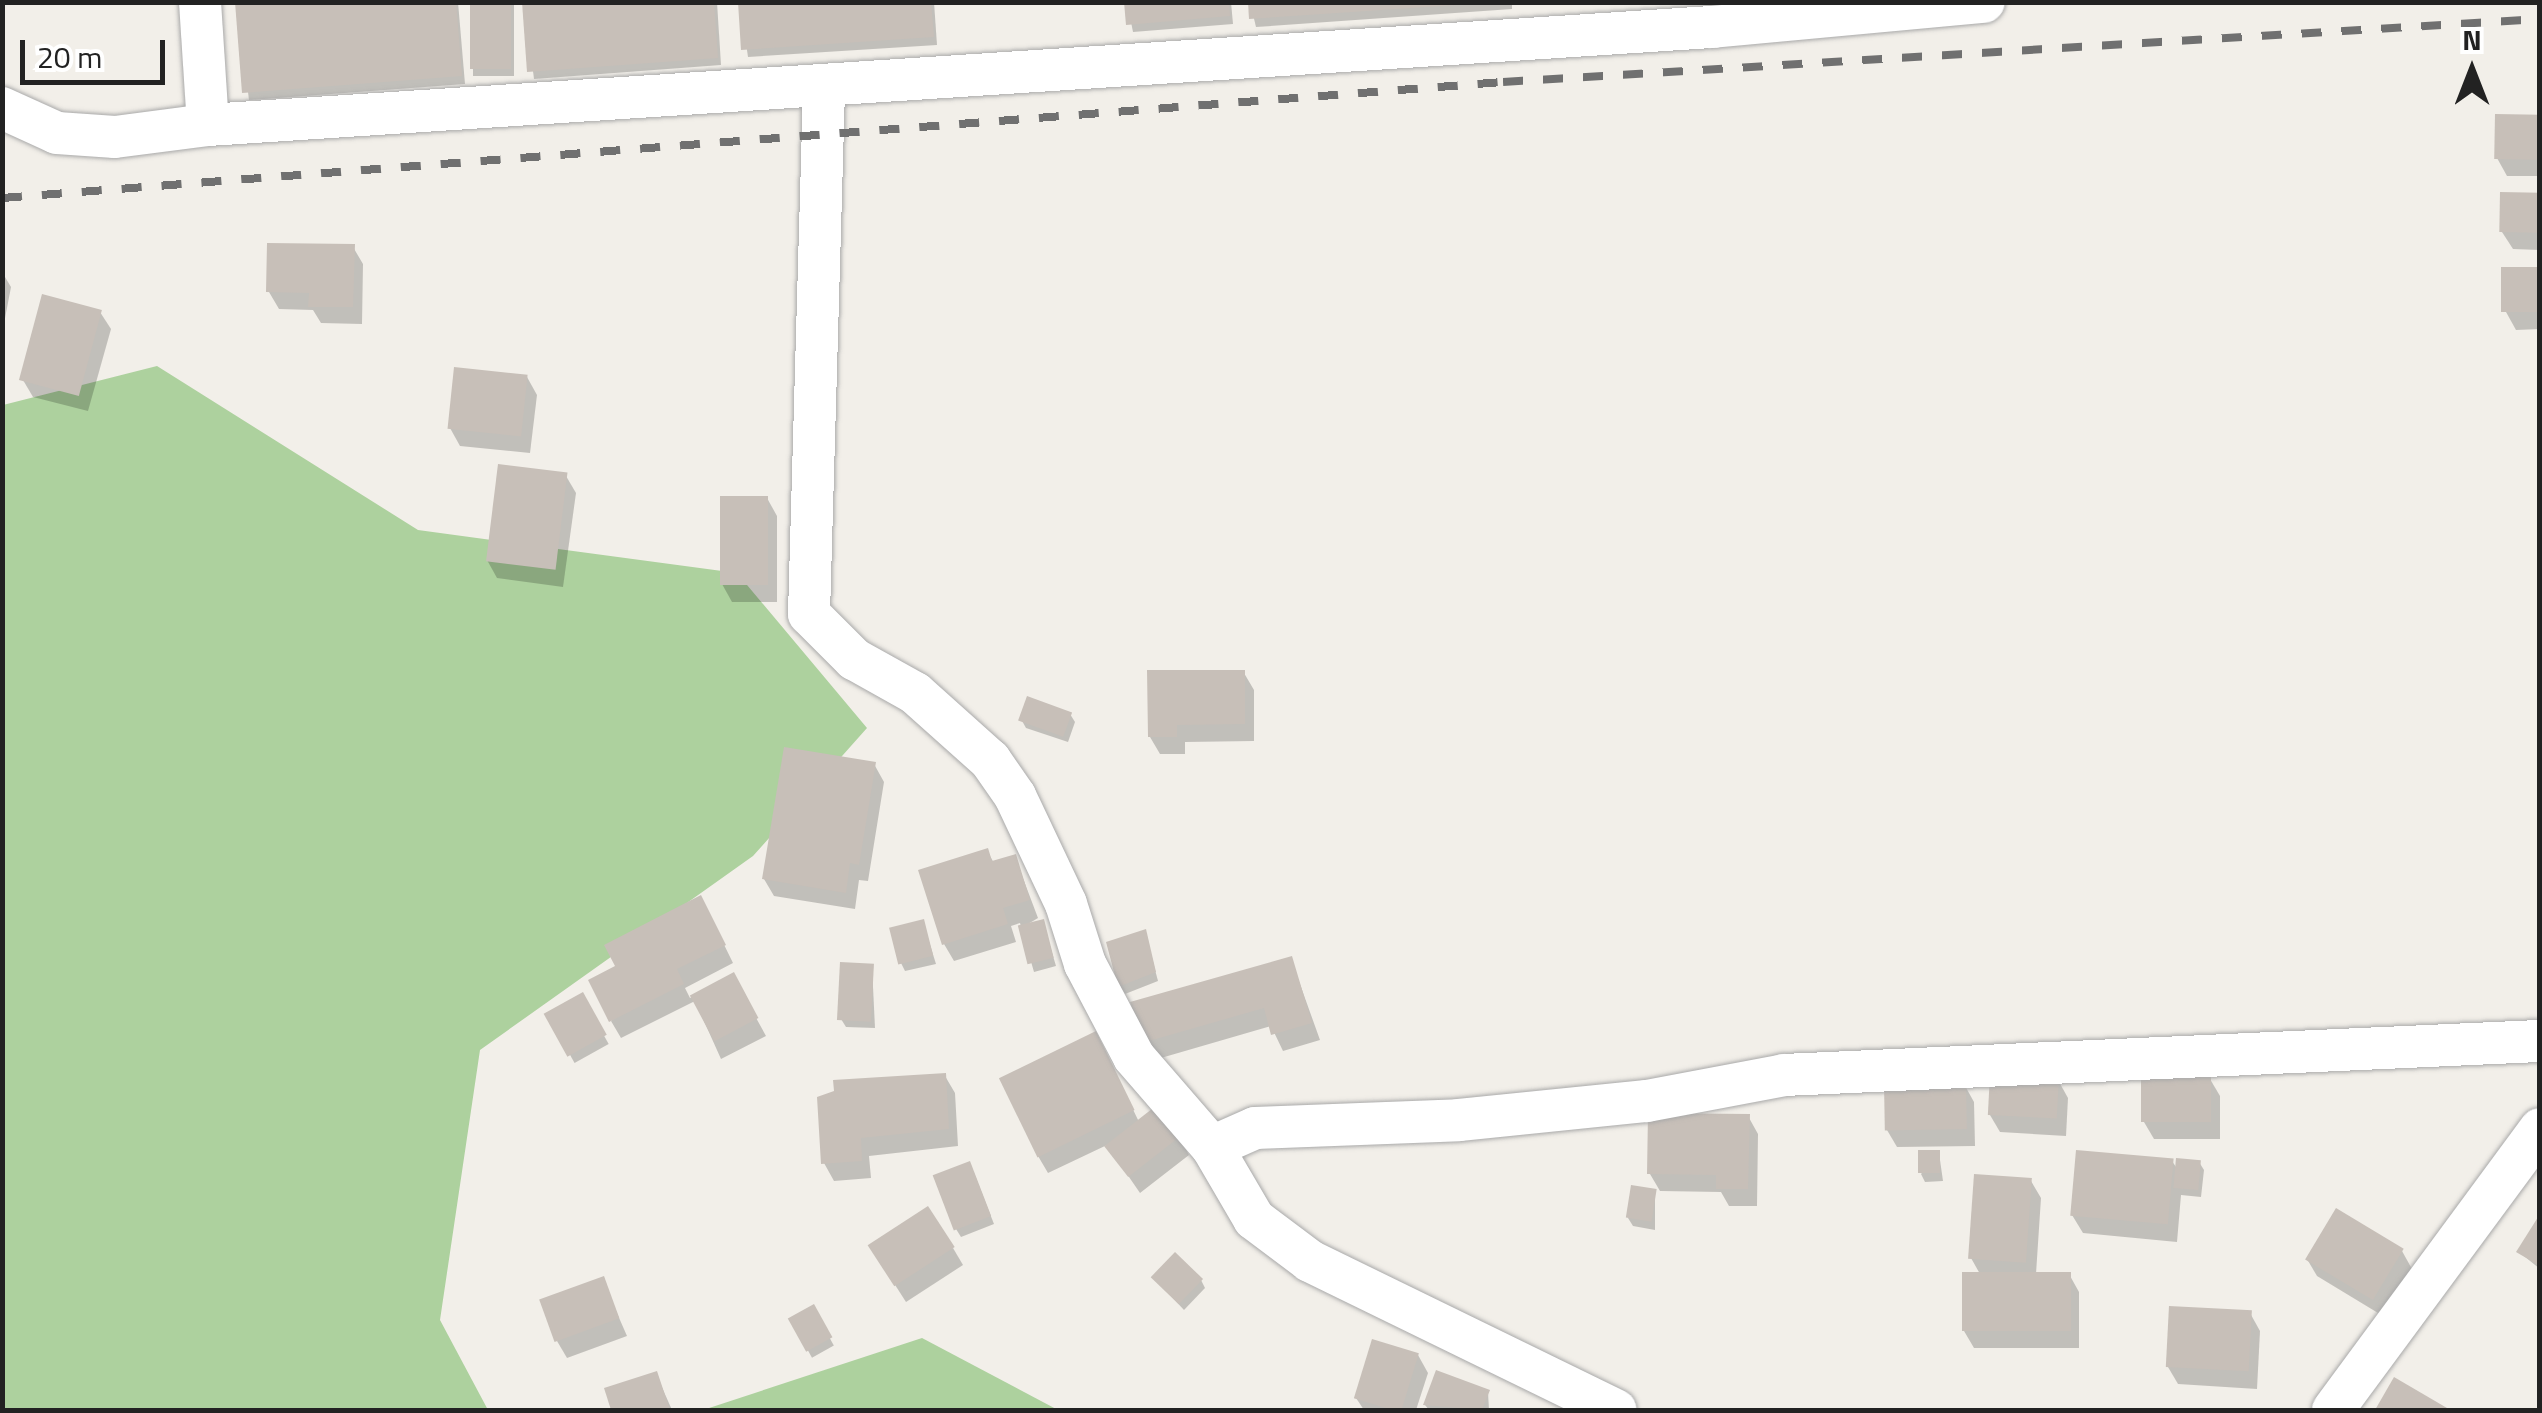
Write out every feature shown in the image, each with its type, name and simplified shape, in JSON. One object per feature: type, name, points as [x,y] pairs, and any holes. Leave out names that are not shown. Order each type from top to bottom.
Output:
[{"type":"street","points":[[200,2],[208,126]]},
{"type":"street","points":[[2,108],[57,134],[114,138],[208,126],[824,90],[1711,15],[1984,2]]},
{"type":"street","points":[[824,90],[809,614],[854,659],[915,692],[990,760],[1015,796],[1066,904],[1085,964],[1134,1057],[1212,1147],[1254,1219],[1310,1261],[1616,1410]]},
{"type":"street","points":[[1212,1147],[1255,1128],[1497,1116],[1647,1101],[1784,1074],[2540,1041]]},
{"type":"street","points":[[2333,1410],[2540,1130]]},
{"type":"green space","points":[[157,366],[418,530],[737,573],[867,728],[753,856],[480,1050],[440,1320],[488,1410],[3,1410],[3,405]]},
{"type":"green space","points":[[922,1338],[1058,1410],[703,1410]]},
{"type":"building","points":[[235,2],[456,2],[462,76],[242,93]]},
{"type":"building","points":[[470,2],[511,2],[511,69],[470,69]]},
{"type":"building","points":[[522,2],[714,2],[718,58],[527,72]]},
{"type":"building","points":[[738,2],[931,2],[934,37],[741,50]]},
{"type":"building","points":[[1124,2],[1229,2],[1230,16],[1126,25]]},
{"type":"building","points":[[1248,2],[1456,2],[1456,5],[1249,19]]},
{"type":"building","points":[[2495,114],[2540,115],[2539,160],[2494,159]]},
{"type":"building","points":[[2500,192],[2540,193],[2539,233],[2499,232]]},
{"type":"building","points":[[267,243],[355,244],[353,307],[308,307],[309,293],[266,292]]},
{"type":"building","points":[[2501,267],[2540,267],[2540,312],[2501,312]]},
{"type":"building","points":[[42,294],[102,310],[79,396],[19,380]]},
{"type":"building","points":[[454,367],[528,375],[521,436],[448,429]]},
{"type":"building","points":[[498,464],[567,473],[556,570],[486,561]]},
{"type":"building","points":[[720,496],[768,496],[768,585],[720,585]]},
{"type":"building","points":[[1147,670],[1245,670],[1245,724],[1177,725],[1177,737],[1148,737]]},
{"type":"building","points":[[1027,696],[1072,712],[1063,737],[1018,720]]},
{"type":"building","points":[[784,747],[876,762],[859,865],[850,863],[846,893],[762,879]]},
{"type":"building","points":[[988,848],[992,861],[1016,854],[1030,900],[1003,908],[1008,924],[942,945],[918,870]]},
{"type":"building","points":[[701,895],[726,945],[677,969],[684,984],[609,1022],[588,980],[615,966],[604,945]]},
{"type":"building","points":[[924,919],[933,956],[898,965],[889,928]]},
{"type":"building","points":[[1044,919],[1054,958],[1027,964],[1018,926]]},
{"type":"building","points":[[1146,929],[1156,972],[1118,987],[1106,942]]},
{"type":"building","points":[[1292,956],[1312,1023],[1271,1035],[1264,1008],[1142,1043],[1130,1002]]},
{"type":"building","points":[[840,962],[874,964],[871,1022],[837,1020]]},
{"type":"building","points":[[734,972],[758,1018],[714,1041],[690,995]]},
{"type":"building","points":[[583,992],[607,1035],[567,1057],[544,1014]]},
{"type":"building","points":[[1096,1031],[1135,1110],[1038,1157],[999,1078]]},
{"type":"building","points":[[946,1073],[949,1129],[861,1138],[862,1161],[821,1164],[817,1097],[834,1091],[833,1080]]},
{"type":"building","points":[[1990,1074],[2059,1078],[2057,1119],[1988,1115]]},
{"type":"building","points":[[2141,1076],[2211,1076],[2211,1122],[2141,1122]]},
{"type":"building","points":[[1966,1082],[1967,1129],[1885,1130],[1884,1083]]},
{"type":"building","points":[[1157,1105],[1181,1136],[1128,1177],[1104,1146]]},
{"type":"building","points":[[1648,1113],[1750,1114],[1748,1189],[1716,1189],[1716,1175],[1647,1174]]},
{"type":"building","points":[[1918,1150],[1940,1150],[1940,1173],[1918,1173]]},
{"type":"building","points":[[2076,1150],[2174,1159],[2168,1224],[2070,1216]]},
{"type":"building","points":[[2176,1158],[2201,1160],[2198,1190],[2173,1188]]},
{"type":"building","points":[[970,1161],[991,1216],[954,1230],[933,1175]]},
{"type":"building","points":[[1974,1174],[2032,1178],[2026,1263],[1968,1259]]},
{"type":"building","points":[[1631,1185],[1657,1189],[1652,1222],[1626,1218]]},
{"type":"building","points":[[928,1206],[955,1247],[894,1286],[868,1245]]},
{"type":"building","points":[[2336,1208],[2404,1249],[2373,1300],[2305,1259]]},
{"type":"building","points":[[2540,1214],[2540,1266],[2516,1252]]},
{"type":"building","points":[[1175,1252],[1203,1279],[1179,1304],[1151,1277]]},
{"type":"building","points":[[1962,1272],[2071,1272],[2071,1331],[1962,1331]]},
{"type":"building","points":[[604,1276],[619,1318],[555,1342],[539,1300]]},
{"type":"building","points":[[814,1304],[832,1337],[806,1352],[788,1319]]},
{"type":"building","points":[[2169,1306],[2252,1310],[2249,1371],[2166,1367]]},
{"type":"building","points":[[1372,1339],[1419,1353],[1402,1410],[1354,1398]]},
{"type":"building","points":[[1436,1370],[1490,1390],[1482,1410],[1423,1405]]},
{"type":"building","points":[[657,1371],[670,1410],[611,1410],[604,1388]]},
{"type":"building","points":[[2394,1377],[2447,1408],[2446,1410],[2375,1410]]},
{"type":"railway","points":[[2,198],[1503,82],[2540,19]]}]
